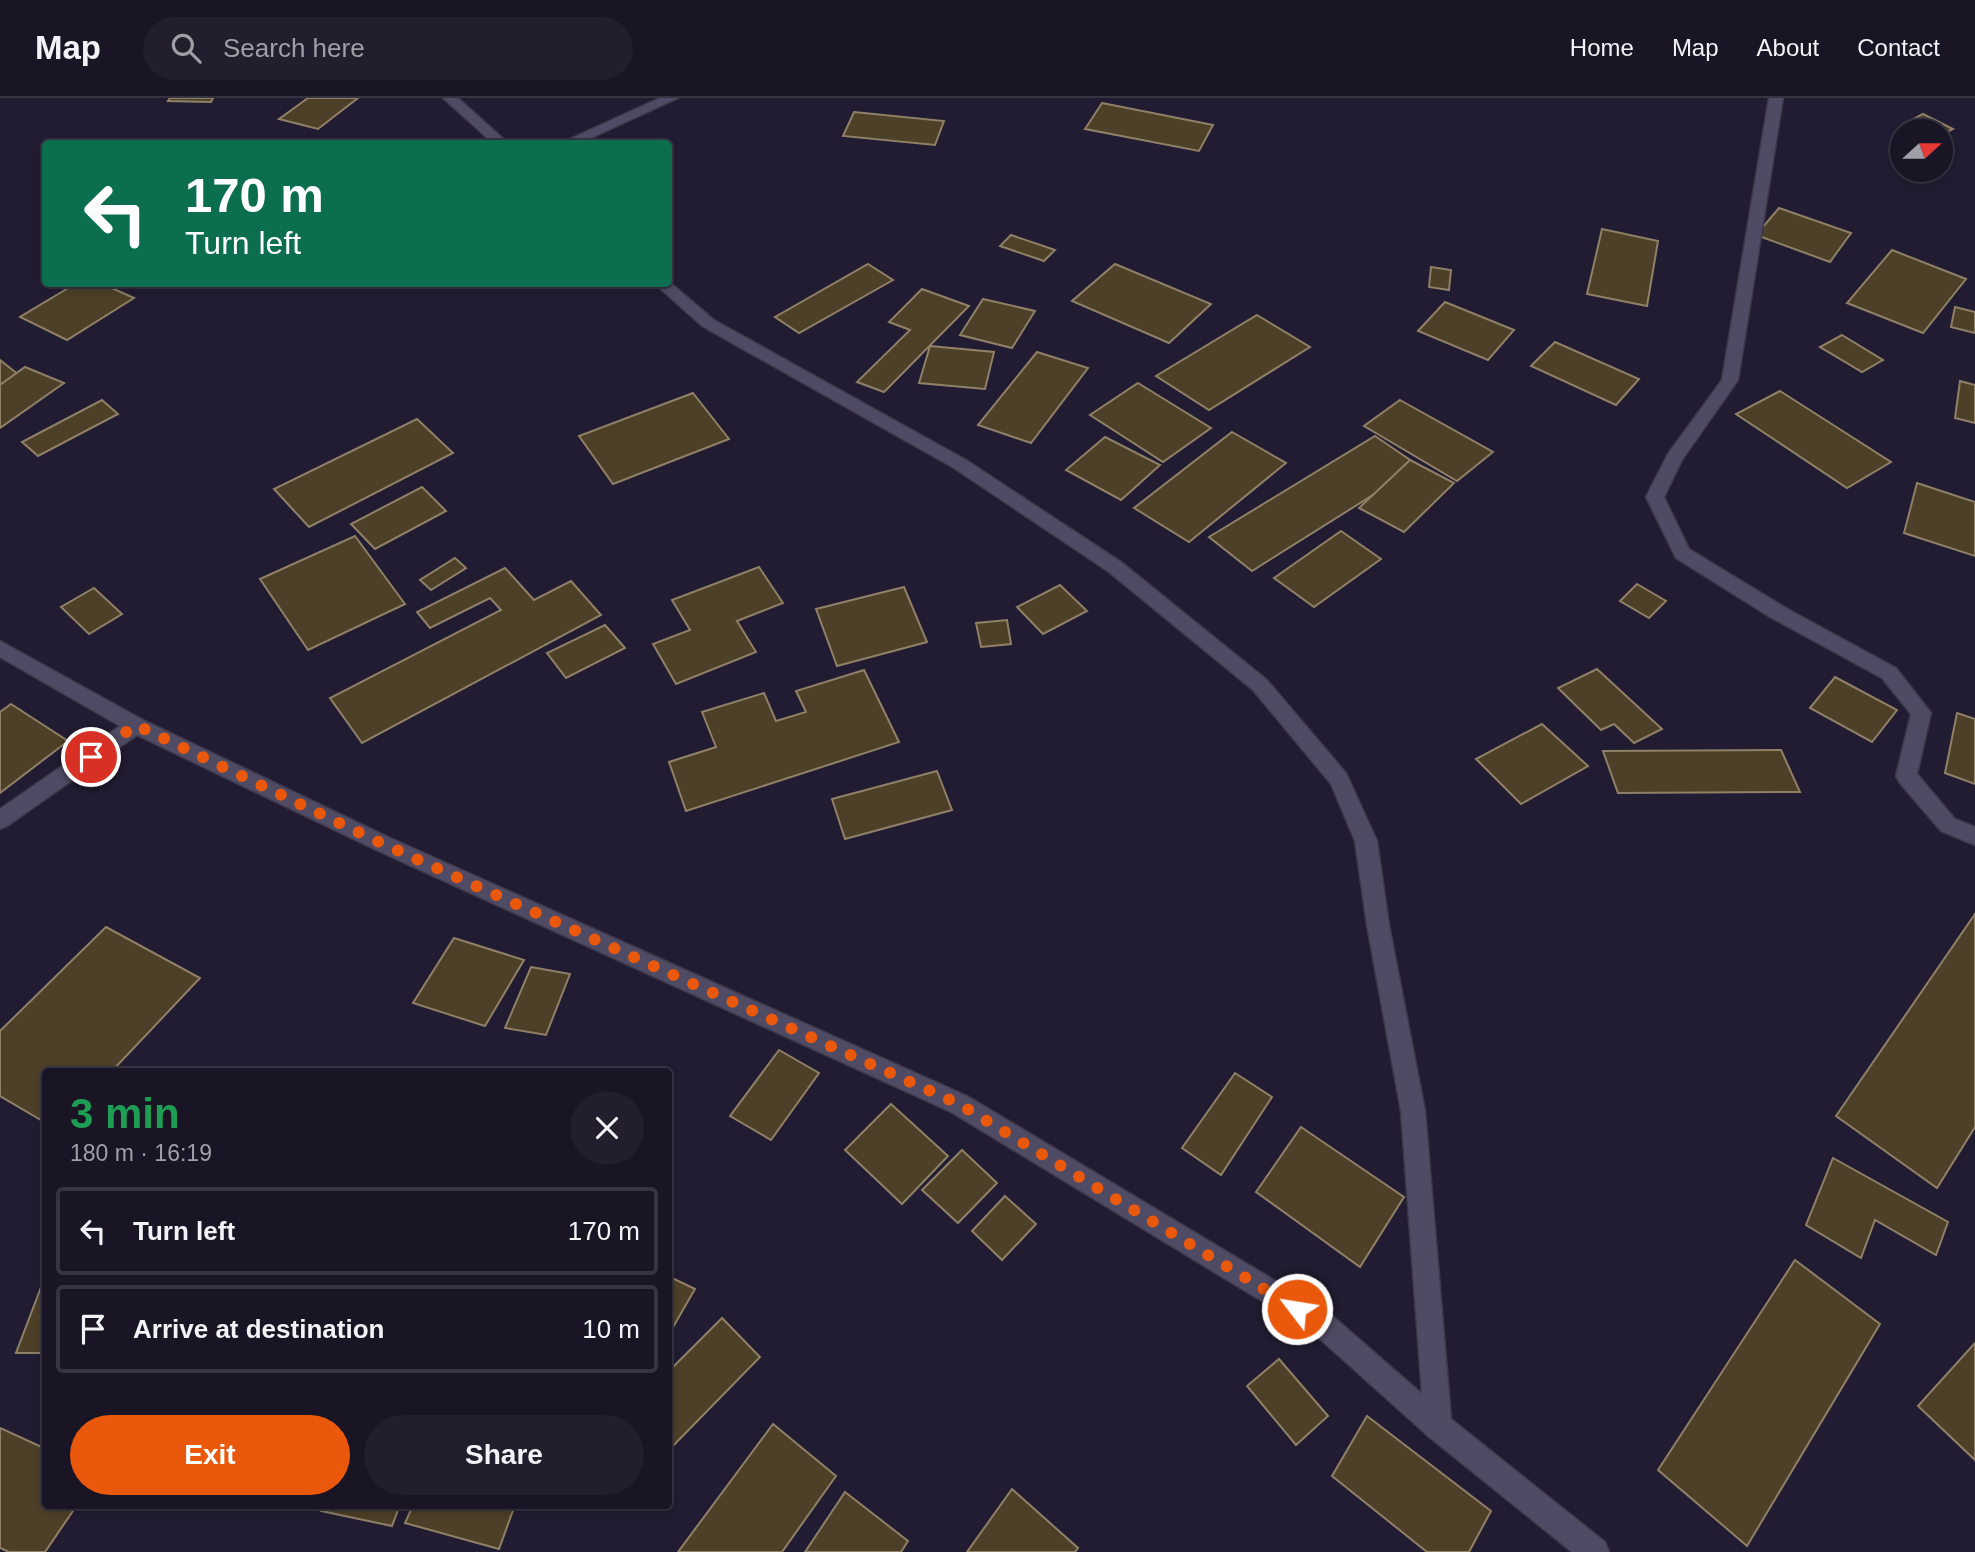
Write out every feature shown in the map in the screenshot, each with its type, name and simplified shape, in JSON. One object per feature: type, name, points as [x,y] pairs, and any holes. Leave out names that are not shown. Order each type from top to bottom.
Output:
[{"type":"street","points":[[450,98],[498,140]]},
{"type":"street","points":[[574,140],[671,98]]},
{"type":"street","points":[[1776,98],[1730,380],[1674,458],[1655,497],[1682,553],[1777,612],[1889,673],[1922,713],[1906,776],[1948,825],[1975,836]]},
{"type":"street","points":[[666,287],[708,323],[960,464],[1115,567],[1260,685],[1339,779],[1366,841],[1413,1111],[1438,1426]]},
{"type":"street","points":[[0,648],[136,725],[381,843],[959,1104],[1320,1322],[1438,1426],[1594,1552]]},
{"type":"street","points":[[0,820],[136,725]]},
{"type":"building","points":[[170,98],[213,98],[211,102],[168,101]]},
{"type":"building","points":[[308,98],[358,98],[318,129],[279,119]]},
{"type":"building","points":[[1102,103],[1213,125],[1199,151],[1085,129]]},
{"type":"building","points":[[854,112],[944,121],[935,145],[843,136]]},
{"type":"building","points":[[1923,114],[1933,119],[1914,119]]},
{"type":"building","points":[[1779,208],[1851,233],[1830,262],[1756,235]]},
{"type":"building","points":[[1602,229],[1658,241],[1647,306],[1587,294]]},
{"type":"building","points":[[1011,235],[1055,250],[1044,261],[1000,246]]},
{"type":"building","points":[[1892,250],[1966,279],[1923,333],[1847,303]]},
{"type":"building","points":[[868,264],[893,280],[799,333],[775,317]]},
{"type":"building","points":[[1115,264],[1211,304],[1169,343],[1072,301]]},
{"type":"building","points":[[1431,267],[1451,270],[1449,290],[1429,287]]},
{"type":"building","points":[[70,287],[110,287],[134,298],[67,340],[20,317]]},
{"type":"building","points":[[922,289],[969,306],[884,392],[857,382],[910,330],[889,322]]},
{"type":"building","points":[[983,299],[1035,311],[1012,348],[960,335]]},
{"type":"building","points":[[1445,302],[1514,330],[1488,360],[1418,331]]},
{"type":"building","points":[[1955,307],[1975,312],[1975,333],[1951,327]]},
{"type":"building","points":[[1257,315],[1310,347],[1209,410],[1156,376]]},
{"type":"building","points":[[1842,335],[1883,360],[1862,372],[1820,347]]},
{"type":"building","points":[[1555,342],[1639,379],[1616,405],[1531,366]]},
{"type":"building","points":[[930,346],[994,352],[985,389],[919,383]]},
{"type":"building","points":[[1037,352],[1088,368],[1031,443],[978,425]]},
{"type":"building","points":[[0,360],[19,375],[0,385]]},
{"type":"building","points":[[25,367],[64,383],[0,428],[0,385]]},
{"type":"building","points":[[1960,381],[1975,385],[1975,423],[1955,418]]},
{"type":"building","points":[[1138,383],[1211,428],[1163,462],[1090,415]]},
{"type":"building","points":[[1780,391],[1891,462],[1847,488],[1736,414]]},
{"type":"building","points":[[693,393],[729,439],[613,484],[579,436]]},
{"type":"building","points":[[102,400],[118,414],[38,456],[22,442]]},
{"type":"building","points":[[1400,400],[1493,452],[1457,481],[1364,426]]},
{"type":"building","points":[[417,419],[453,453],[309,527],[274,489]]},
{"type":"building","points":[[1232,432],[1286,463],[1189,542],[1134,508]]},
{"type":"building","points":[[1375,436],[1419,466],[1252,571],[1209,537]]},
{"type":"building","points":[[1105,437],[1160,465],[1121,500],[1066,470]]},
{"type":"building","points":[[1410,460],[1454,483],[1404,532],[1359,508]]},
{"type":"building","points":[[1917,483],[1975,502],[1975,556],[1904,533]]},
{"type":"building","points":[[422,487],[446,511],[375,549],[351,524]]},
{"type":"building","points":[[1341,531],[1381,559],[1314,607],[1274,578]]},
{"type":"building","points":[[355,536],[405,604],[308,650],[260,579]]},
{"type":"building","points":[[455,558],[466,568],[431,590],[420,580]]},
{"type":"building","points":[[759,567],[783,603],[737,621],[756,652],[676,684],[653,644],[690,630],[672,600]]},
{"type":"building","points":[[505,568],[534,600],[571,581],[601,615],[362,743],[330,698],[501,610],[490,598],[430,628],[417,612]]},
{"type":"building","points":[[1637,584],[1666,601],[1649,618],[1620,601]]},
{"type":"building","points":[[1060,585],[1087,611],[1043,634],[1017,607]]},
{"type":"building","points":[[904,587],[927,642],[837,666],[816,609]]},
{"type":"building","points":[[94,588],[122,614],[89,634],[61,607]]},
{"type":"building","points":[[1007,620],[1011,644],[981,647],[976,623]]},
{"type":"building","points":[[605,625],[625,648],[566,678],[547,653]]},
{"type":"building","points":[[1597,669],[1662,729],[1634,743],[1614,724],[1601,730],[1558,688]]},
{"type":"building","points":[[864,670],[899,742],[686,811],[669,762],[716,747],[702,712],[764,693],[776,721],[806,712],[796,691]]},
{"type":"building","points":[[1835,677],[1897,710],[1872,742],[1810,708]]},
{"type":"building","points":[[11,704],[68,741],[0,793],[0,712]]},
{"type":"building","points":[[1957,713],[1975,719],[1975,784],[1945,773]]},
{"type":"building","points":[[1542,724],[1588,766],[1521,804],[1476,759]]},
{"type":"building","points":[[1781,750],[1800,792],[1618,793],[1603,751]]},
{"type":"building","points":[[937,771],[952,810],[845,839],[832,799]]},
{"type":"building","points":[[1975,914],[1975,1127],[1937,1188],[1836,1116]]},
{"type":"building","points":[[106,927],[200,978],[115,1068],[42,1068],[42,1121],[0,1096],[0,1031]]},
{"type":"building","points":[[454,938],[524,960],[485,1026],[413,1003]]},
{"type":"building","points":[[531,967],[570,974],[546,1035],[505,1028]]},
{"type":"building","points":[[779,1050],[819,1073],[771,1140],[730,1116]]},
{"type":"building","points":[[1235,1073],[1272,1097],[1221,1175],[1182,1148]]},
{"type":"building","points":[[891,1104],[948,1156],[902,1204],[845,1150]]},
{"type":"building","points":[[1301,1127],[1404,1197],[1360,1267],[1256,1192]]},
{"type":"building","points":[[962,1150],[997,1183],[958,1223],[922,1190]]},
{"type":"building","points":[[1833,1158],[1948,1222],[1936,1255],[1875,1220],[1861,1258],[1806,1225]]},
{"type":"building","points":[[1005,1196],[1036,1224],[1002,1260],[972,1231]]},
{"type":"building","points":[[1795,1260],[1880,1324],[1747,1546],[1658,1470]]},
{"type":"building","points":[[672,1278],[695,1289],[672,1329]]},
{"type":"building","points":[[42,1285],[42,1353],[16,1353]]},
{"type":"building","points":[[722,1318],[760,1357],[672,1447],[672,1368]]},
{"type":"building","points":[[1975,1343],[1975,1460],[1918,1406]]},
{"type":"building","points":[[1279,1359],[1328,1416],[1296,1445],[1247,1386]]},
{"type":"building","points":[[1367,1416],[1491,1511],[1469,1552],[1427,1552],[1332,1476]]},
{"type":"building","points":[[773,1424],[836,1476],[782,1552],[678,1552]]},
{"type":"building","points":[[0,1428],[42,1447],[42,1509],[74,1509],[45,1552],[9,1552],[0,1548]]},
{"type":"building","points":[[1012,1489],[1078,1548],[1075,1552],[967,1552]]},
{"type":"building","points":[[845,1492],[908,1541],[901,1552],[805,1552]]},
{"type":"building","points":[[322,1509],[398,1509],[392,1526],[321,1511]]},
{"type":"building","points":[[411,1509],[514,1509],[499,1549],[405,1523]]},
{"type":"route","points":[[91,757],[136,725],[381,843],[959,1104],[1297,1309]]}]
